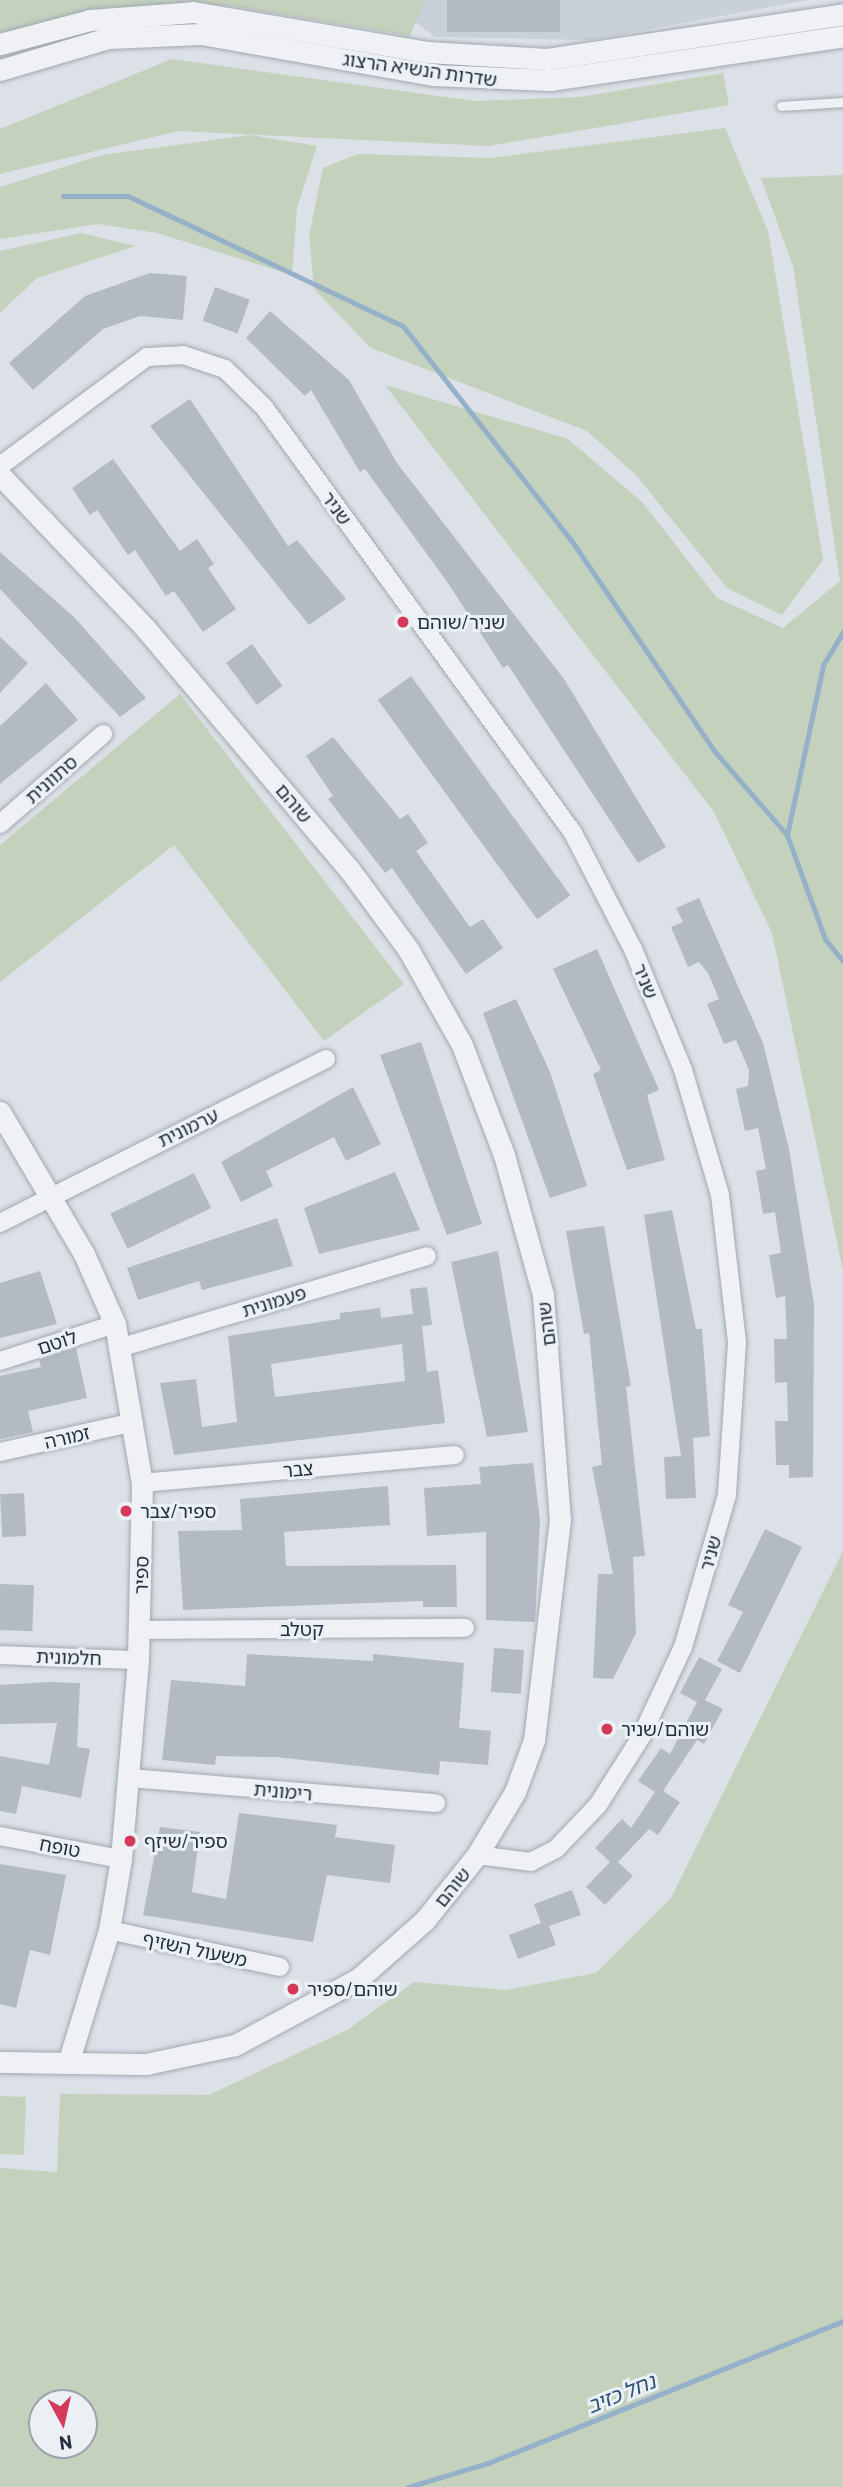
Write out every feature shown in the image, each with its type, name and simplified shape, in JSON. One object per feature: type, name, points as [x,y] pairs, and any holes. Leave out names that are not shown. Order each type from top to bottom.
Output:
[{"type":"street","name":"שדרות הנשיא הרצוג","points":[[0,44],[90,20],[193,12],[428,52],[547,59],[843,15]]},
{"type":"street","name":"שדרות הנשיא הרצוג","points":[[0,70],[108,38],[201,34],[434,75],[550,80],[843,36]]},
{"type":"street","name":"שניר","points":[[0,466],[147,357],[183,355],[225,369],[264,407],[573,833],[633,949],[683,1070],[720,1195],[737,1342],[727,1495],[683,1647],[641,1737],[598,1805],[556,1849],[531,1861],[477,1856]]},
{"type":"street","name":"שוהם","points":[[0,475],[146,629],[356,879],[408,949],[462,1045],[504,1156],[544,1295],[560,1519],[534,1740],[515,1792],[477,1856],[425,1920],[358,1979],[297,2016],[235,2045],[146,2064],[0,2062]]},
{"type":"street","name":"סתוונית","points":[[0,824],[103,734]]},
{"type":"street","name":"ערמונית","points":[[0,1223],[326,1059]]},
{"type":"street","name":"ספיר","points":[[0,1112],[51,1195],[115,1324],[122,1347],[142,1483],[138,1660],[121,1859],[109,1930],[68,2063]]},
{"type":"street","name":"פעמונית","points":[[122,1347],[427,1256]]},
{"type":"street","name":"לוטם","points":[[0,1361],[115,1324]]},
{"type":"street","name":"זמורה","points":[[0,1452],[134,1422]]},
{"type":"street","name":"צבר","points":[[142,1483],[455,1455]]},
{"type":"street","name":"קטלב","points":[[139,1629],[465,1628]]},
{"type":"street","name":"חלמונית","points":[[0,1655],[138,1660]]},
{"type":"street","name":"רימונית","points":[[130,1778],[436,1803]]},
{"type":"street","name":"טופח","points":[[0,1836],[121,1859]]},
{"type":"street","name":"משעול השזיף","points":[[109,1930],[280,1967]]},
{"type":"lane","points":[[781,106],[843,102]]},
{"type":"shaded area","points":[[372,0],[809,0],[591,40],[435,37],[397,8]]},
{"type":"green space","points":[[0,0],[425,0],[410,36],[224,5],[159,5],[0,37]]},
{"type":"green space","points":[[172,59],[474,101],[580,97],[723,73],[729,105],[489,146],[178,131],[0,174],[0,129]]},
{"type":"green space","points":[[725,128],[768,231],[823,560],[782,615],[727,588],[636,475],[587,431],[371,348],[314,289],[309,235],[323,168],[358,154],[491,158]]},
{"type":"green space","points":[[250,135],[317,146],[297,208],[292,275],[157,233],[98,224],[0,239],[0,187],[102,155]]},
{"type":"green space","points":[[843,175],[843,1271],[772,933],[714,812],[385,385],[568,439],[643,503],[717,598],[783,628],[840,581],[793,266],[761,178]]},
{"type":"green space","points":[[81,233],[136,246],[37,278],[0,313],[0,251]]},
{"type":"green space","points":[[180,694],[404,984],[324,1041],[174,845],[0,982],[0,845]]},
{"type":"green space","points":[[843,1551],[843,2487],[0,2487],[0,2168],[57,2172],[60,2094],[209,2095],[347,2030],[414,1982],[506,1990],[596,1973],[671,1898]]},
{"type":"green space","points":[[0,2096],[26,2097],[24,2155],[0,2154]]},
{"type":"building","points":[[447,0],[560,0],[560,32],[447,32]]},
{"type":"building","points":[[150,273],[187,276],[183,320],[140,316],[103,329],[33,390],[9,363],[85,296]]},
{"type":"building","points":[[215,287],[250,300],[237,333],[203,321]]},
{"type":"building","points":[[270,311],[349,380],[397,463],[564,679],[666,847],[638,863],[508,665],[503,668],[448,583],[365,469],[360,472],[311,390],[305,396],[246,338]]},
{"type":"building","points":[[190,399],[288,546],[297,540],[346,599],[309,625],[150,426]]},
{"type":"building","points":[[113,459],[180,551],[197,539],[214,564],[208,568],[236,609],[203,632],[174,591],[166,596],[135,550],[128,555],[97,510],[90,515],[72,488]]},
{"type":"building","points":[[0,552],[74,617],[146,698],[120,717],[0,589]]},
{"type":"building","points":[[0,637],[28,663],[0,693]]},
{"type":"building","points":[[252,644],[283,686],[257,705],[226,663]]},
{"type":"building","points":[[411,676],[570,895],[537,919],[378,700]]},
{"type":"building","points":[[46,683],[78,720],[0,784],[0,726]]},
{"type":"building","points":[[333,737],[400,819],[408,814],[428,843],[416,851],[470,927],[483,919],[503,948],[466,974],[392,868],[385,873],[328,799],[333,796],[306,756]]},
{"type":"building","points":[[699,898],[763,1043],[789,1149],[814,1304],[813,1477],[789,1478],[789,1465],[776,1465],[775,1421],[788,1421],[787,1382],[775,1383],[774,1339],[787,1339],[785,1296],[776,1298],[769,1255],[781,1253],[775,1212],[763,1214],[756,1171],[766,1169],[758,1128],[745,1131],[736,1089],[748,1086],[749,1070],[736,1040],[724,1044],[707,1004],[719,999],[708,973],[699,962],[688,967],[671,927],[683,922],[676,908]]},
{"type":"building","points":[[597,949],[659,1090],[647,1095],[665,1160],[627,1170],[593,1074],[601,1070],[553,969]]},
{"type":"building","points":[[516,999],[550,1072],[587,1186],[550,1198],[483,1013]]},
{"type":"building","points":[[421,1042],[482,1224],[447,1235],[380,1055]]},
{"type":"building","points":[[353,1087],[381,1144],[346,1161],[334,1137],[266,1171],[273,1186],[241,1202],[221,1162]]},
{"type":"building","points":[[395,1172],[420,1230],[319,1254],[304,1208]]},
{"type":"building","points":[[194,1173],[211,1208],[128,1249],[110,1214]]},
{"type":"building","points":[[672,1210],[696,1329],[702,1329],[710,1436],[693,1438],[696,1498],[666,1499],[664,1457],[681,1456],[644,1215]]},
{"type":"building","points":[[277,1218],[293,1266],[202,1290],[199,1281],[138,1300],[127,1268]]},
{"type":"building","points":[[604,1226],[631,1386],[626,1387],[645,1556],[633,1557],[636,1633],[613,1679],[593,1678],[598,1574],[613,1574],[592,1467],[602,1465],[589,1333],[584,1334],[566,1231]]},
{"type":"building","points":[[498,1251],[528,1432],[487,1437],[451,1262]]},
{"type":"building","points":[[40,1271],[57,1324],[0,1338],[0,1283]]},
{"type":"building","points":[[427,1287],[432,1325],[422,1326],[427,1372],[438,1370],[445,1423],[174,1455],[160,1383],[196,1379],[202,1427],[237,1422],[228,1336],[340,1319],[340,1313],[380,1308],[381,1318],[413,1314],[410,1289]],"holes":[[[402,1344],[405,1381],[275,1397],[271,1364]]]},
{"type":"building","points":[[76,1348],[87,1398],[28,1411],[33,1432],[0,1439],[0,1376],[41,1367],[39,1360]]},
{"type":"building","points":[[533,1463],[540,1520],[535,1622],[486,1620],[486,1532],[427,1536],[424,1488],[481,1484],[479,1467]]},
{"type":"building","points":[[388,1486],[390,1525],[284,1532],[286,1566],[456,1565],[457,1607],[423,1607],[423,1601],[183,1610],[178,1531],[242,1530],[240,1499]]},
{"type":"building","points":[[24,1493],[26,1536],[2,1537],[0,1494]]},
{"type":"building","points":[[765,1529],[802,1547],[740,1673],[717,1661],[743,1612],[728,1605]]},
{"type":"building","points":[[0,1584],[34,1585],[32,1631],[0,1630]]},
{"type":"building","points":[[494,1648],[524,1650],[521,1694],[491,1692]]},
{"type":"building","points":[[247,1654],[373,1661],[373,1654],[464,1663],[459,1728],[491,1731],[488,1765],[440,1761],[439,1775],[276,1757],[216,1756],[215,1765],[162,1760],[171,1680],[245,1686]]},
{"type":"building","points":[[699,1657],[722,1669],[705,1700],[723,1709],[704,1744],[697,1740],[663,1791],[680,1802],[658,1835],[649,1829],[618,1862],[633,1876],[605,1905],[586,1887],[610,1862],[595,1848],[622,1819],[631,1828],[655,1792],[638,1781],[661,1748],[670,1754],[697,1702],[680,1693]]},
{"type":"building","points":[[80,1683],[77,1747],[90,1749],[81,1798],[22,1786],[16,1814],[0,1811],[0,1756],[49,1765],[57,1723],[0,1724],[0,1685]]},
{"type":"building","points":[[239,1813],[337,1825],[335,1837],[395,1845],[390,1883],[327,1875],[313,1942],[143,1915],[160,1827],[200,1832],[192,1892],[226,1899]]},
{"type":"building","points":[[0,1864],[66,1875],[50,1955],[30,1950],[16,2008],[0,2004]]},
{"type":"building","points":[[572,1890],[581,1915],[549,1926],[556,1945],[518,1959],[509,1935],[541,1923],[534,1904]]},
{"type":"waterway","points":[[63,196],[128,196],[403,326],[571,540],[716,753],[787,835],[825,939],[843,961]]},
{"type":"waterway","points":[[787,835],[823,665],[843,632]]},
{"type":"waterway","name":"נחל כזיב","points":[[408,2487],[488,2463],[843,2321]]},
{"type":"place","name":"שניר/שוהם","points":[[403,622]]},
{"type":"place","name":"ספיר/צבר","points":[[126,1511]]},
{"type":"place","name":"שוהם/שניר","points":[[607,1729]]},
{"type":"place","name":"ספיר/שיזף","points":[[130,1841]]},
{"type":"place","name":"שוהם/ספיר","points":[[293,1989]]}]
